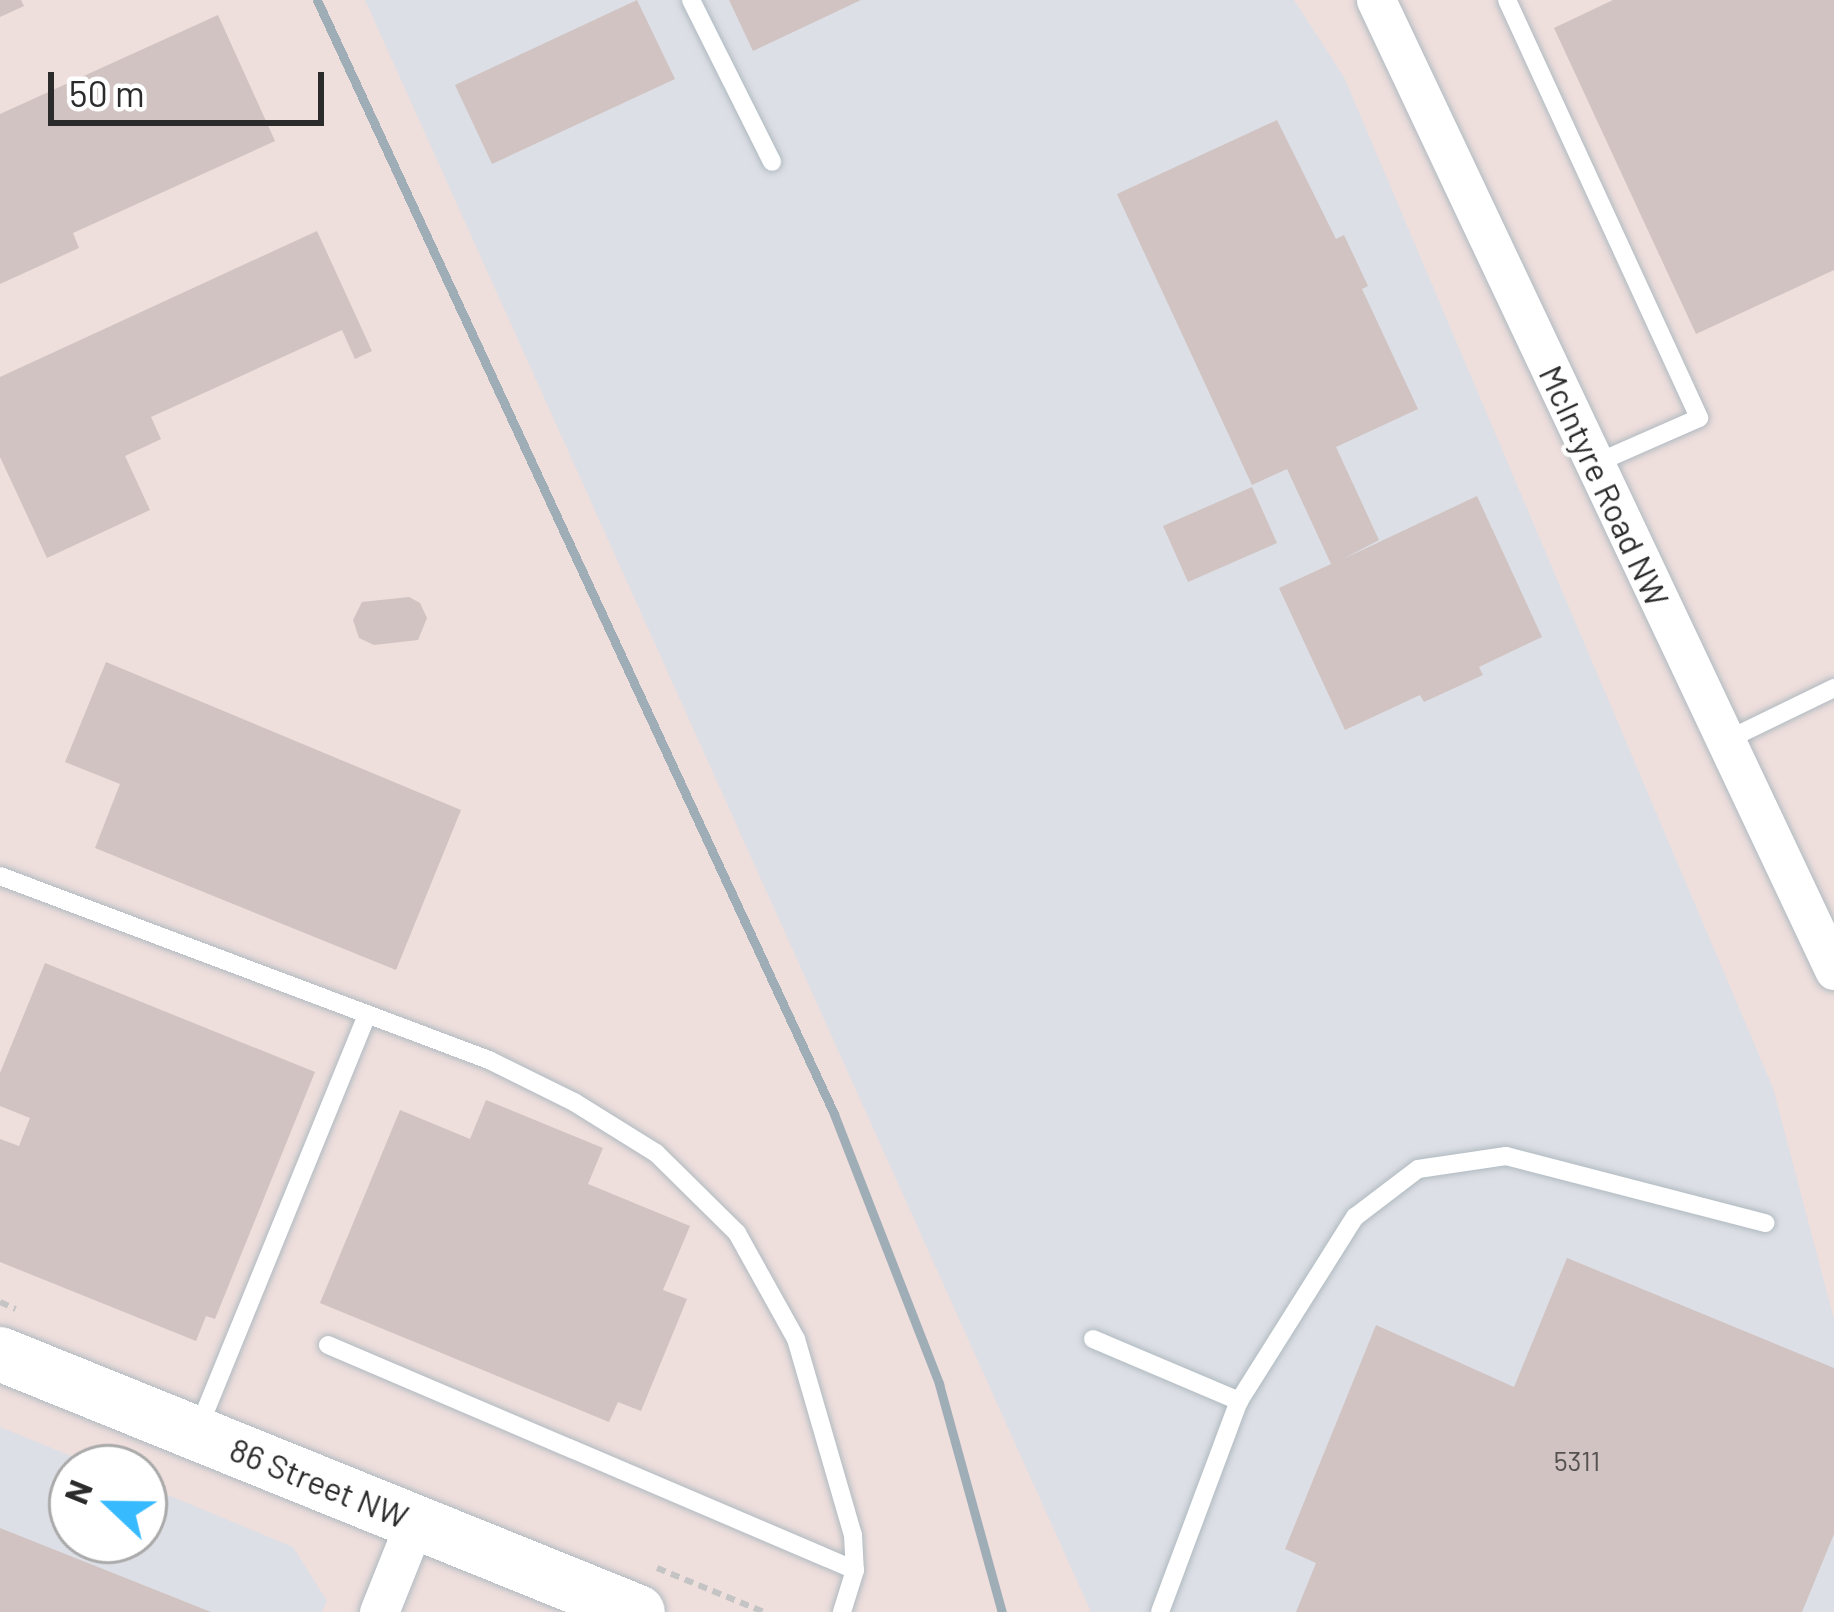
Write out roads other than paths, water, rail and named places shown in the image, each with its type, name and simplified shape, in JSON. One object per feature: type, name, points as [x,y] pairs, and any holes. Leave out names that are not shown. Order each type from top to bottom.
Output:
[{"type":"street","name":"McIntyre Road NW","points":[[1376,0],[1834,970]]},
{"type":"street","name":"86 Street NW","points":[[0,1354],[638,1612]]},
{"type":"street","points":[[379,1612],[415,1522]]},
{"type":"lane","points":[[691,0],[772,162]]},
{"type":"lane","points":[[1507,0],[1699,418],[1594,464]]},
{"type":"lane","points":[[1724,742],[1834,688]]},
{"type":"lane","points":[[0,876],[489,1060],[574,1102],[656,1153],[737,1233],[796,1339],[854,1535],[855,1570],[842,1612]]},
{"type":"lane","points":[[196,1433],[367,1014]]},
{"type":"lane","points":[[1160,1612],[1239,1401],[1355,1217],[1418,1169],[1506,1156],[1766,1223]]},
{"type":"lane","points":[[1093,1340],[1239,1401]]},
{"type":"lane","points":[[328,1345],[855,1570]]},
{"type":"railway","points":[[317,0],[834,1114],[939,1384],[1002,1612]]}]
